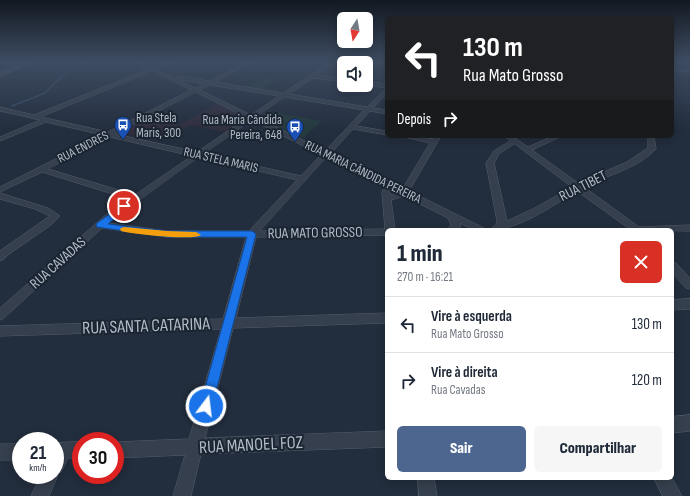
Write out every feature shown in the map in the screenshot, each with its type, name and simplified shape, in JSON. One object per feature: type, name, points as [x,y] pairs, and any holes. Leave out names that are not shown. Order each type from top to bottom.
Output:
[{"type":"street","points":[[34,117],[113,85]]},
{"type":"street","name":"RUA MARIA CÂNDIDA PEREIRA","points":[[185,85],[477,228]]},
{"type":"street","name":"RUA ENDRES","points":[[0,190],[206,85]]},
{"type":"street","points":[[222,85],[385,112]]},
{"type":"street","name":"RUA CAVADAS","points":[[0,315],[111,215],[197,154],[253,118],[298,85]]},
{"type":"street","points":[[182,496],[252,234],[368,109],[385,94]]},
{"type":"street","name":"RUA STELA MARIS","points":[[0,109],[302,179]]},
{"type":"street","points":[[0,139],[46,120]]},
{"type":"street","points":[[352,126],[385,133]]},
{"type":"street","points":[[387,199],[404,193],[436,139],[425,138]]},
{"type":"street","points":[[511,138],[635,228]]},
{"type":"street","points":[[527,150],[554,138]]},
{"type":"street","name":"RUA TIBET","points":[[497,228],[518,221],[579,186],[636,160],[652,150],[653,145],[651,138]]},
{"type":"street","points":[[497,228],[501,216],[490,163],[496,152],[515,141]]},
{"type":"street","points":[[41,169],[136,198]]},
{"type":"street","points":[[385,183],[390,228]]},
{"type":"street","points":[[0,196],[44,210],[55,216],[48,223],[2,253]]},
{"type":"street","points":[[451,215],[456,223],[454,228]]},
{"type":"street","name":"RUA MATO GROSSO","points":[[100,225],[167,234],[385,232]]},
{"type":"street","points":[[674,229],[690,228]]},
{"type":"street","points":[[674,268],[690,285]]},
{"type":"street","points":[[674,306],[690,304]]},
{"type":"street","name":"RUA SANTA CATARINA","points":[[0,331],[385,318]]},
{"type":"street","points":[[674,425],[690,423]]},
{"type":"street","name":"RUA MANOEL FOZ","points":[[124,450],[385,439]]},
{"type":"street","points":[[0,452],[12,452]]},
{"type":"street","points":[[426,480],[428,496]]},
{"type":"street","points":[[663,480],[673,496]]},
{"type":"street","points":[[40,496],[46,484]]},
{"type":"shaded area","points":[[217,104],[251,118],[226,133],[191,125],[174,135],[167,134],[155,140],[119,133],[146,118],[178,125]]},
{"type":"green space","points":[[252,85],[268,85],[259,91],[245,89]]},
{"type":"green space","points":[[268,111],[322,121],[303,138],[258,118]]},
{"type":"waterway","points":[[12,106],[45,93],[53,85]]},
{"type":"slow traffic","points":[[124,229],[167,234],[196,235]]},
{"type":"place","name":"Rua Stela Maris, 300","points":[[123,140]]},
{"type":"place","name":"Rua Maria Cândida Pereira, 648","points":[[295,142]]},
{"type":"route","points":[[124,206],[100,225],[126,230],[167,234],[252,234],[206,406]]}]
